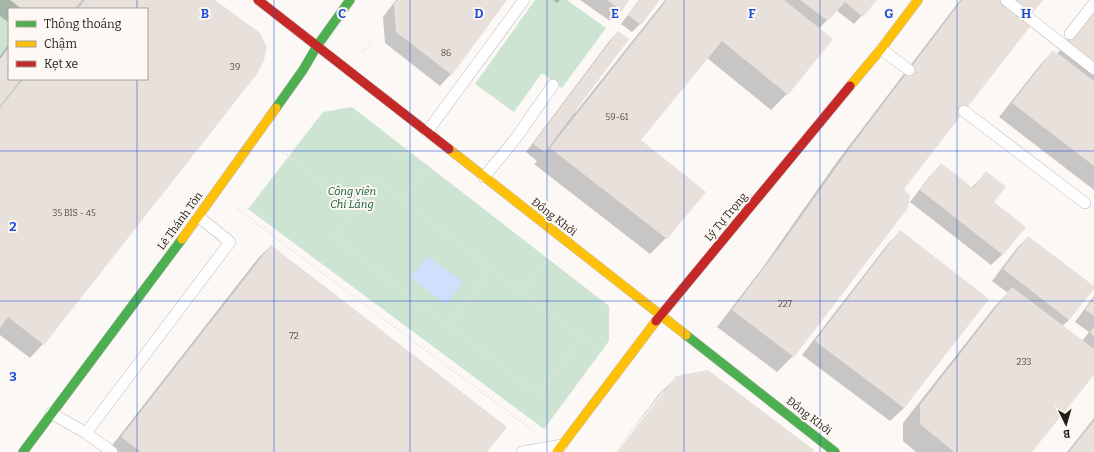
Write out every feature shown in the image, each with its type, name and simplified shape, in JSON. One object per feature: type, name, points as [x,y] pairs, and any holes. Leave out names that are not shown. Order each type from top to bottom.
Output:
[{"type":"street","name":"Ðồng Khởi","points":[[258,0],[835,452]]},
{"type":"street","name":"Lê Thánh Tôn","points":[[23,452],[199,217],[303,70],[317,46],[350,0]]},
{"type":"street","name":"Lý Tự Trọng","points":[[560,448],[660,315],[881,49],[918,0]]},
{"type":"lane","points":[[427,132],[524,0]]},
{"type":"lane","points":[[1006,0],[1094,69]]},
{"type":"lane","points":[[1070,34],[1094,3]]},
{"type":"lane","points":[[881,49],[909,70]]},
{"type":"lane","points":[[484,177],[516,138],[553,85]]},
{"type":"lane","points":[[964,111],[1084,203]]},
{"type":"lane","points":[[86,433],[230,242],[199,217]]},
{"type":"lane","points":[[51,413],[86,433],[112,452]]},
{"type":"lane","points":[[522,452],[560,448]]},
{"type":"path","points":[[396,160],[410,144]]},
{"type":"path","points":[[283,152],[355,207]]},
{"type":"path","points":[[403,200],[426,171]]},
{"type":"path","points":[[582,338],[538,394],[333,236],[377,180],[582,338],[605,354]]},
{"type":"path","points":[[238,209],[536,432]]},
{"type":"path","points":[[521,291],[544,264]]},
{"type":"path","points":[[448,325],[492,269]]},
{"type":"green space","points":[[0,0],[10,0],[21,8],[8,8],[8,48],[0,59]]},
{"type":"green space","points":[[535,0],[567,0],[606,28],[562,88],[542,73],[514,112],[475,84]]},
{"type":"green space","name":"Công viên Chi Lăng","points":[[352,107],[609,306],[609,341],[544,429],[248,209],[323,112]]},
{"type":"water","points":[[427,256],[463,282],[446,304],[411,278]]},
{"type":"building","points":[[10,0],[82,0],[76,8],[21,8]]},
{"type":"building","points":[[85,0],[215,0],[260,33],[267,47],[264,60],[257,74],[44,345],[8,317],[0,328],[0,108],[22,80],[148,80],[148,8],[79,8]]},
{"type":"building","points":[[397,0],[507,0],[452,75],[396,32],[394,4]]},
{"type":"building","points":[[607,0],[629,0],[622,11]]},
{"type":"building","points":[[640,0],[660,0],[641,25],[628,15]]},
{"type":"building","points":[[667,0],[784,0],[833,39],[788,95],[722,41],[641,140],[706,192],[667,239],[550,148]]},
{"type":"building","points":[[800,0],[877,0],[863,17],[845,2],[828,21]]},
{"type":"building","points":[[962,0],[999,0],[1032,24],[904,189],[910,196],[908,208],[794,357],[732,310],[776,252],[850,148]]},
{"type":"building","points":[[1014,0],[1043,0],[1032,14]]},
{"type":"building","points":[[1094,10],[1094,65],[1067,44]]},
{"type":"building","points":[[618,31],[629,39],[545,152],[533,144]]},
{"type":"building","points":[[8,48],[8,80],[20,80],[0,106],[0,59]]},
{"type":"building","points":[[1053,50],[1094,81],[1094,166],[1012,103]]},
{"type":"building","points":[[941,163],[973,188],[986,171],[1006,187],[994,202],[1026,227],[1003,255],[920,190]]},
{"type":"building","points":[[900,230],[989,299],[904,408],[815,341]]},
{"type":"building","points":[[1028,236],[1094,286],[1094,289],[1069,320],[1003,269]]},
{"type":"building","points":[[271,245],[507,427],[487,452],[141,452],[121,437]]},
{"type":"building","points":[[1012,287],[1094,349],[1094,375],[1032,452],[954,452],[920,424],[920,405]]},
{"type":"building","points":[[1094,298],[1094,316],[1085,310]]},
{"type":"building","points":[[1094,327],[1094,336],[1090,332]]},
{"type":"building","points":[[708,370],[814,450],[813,452],[617,452],[676,376]]},
{"type":"building","points":[[1094,421],[1094,452],[1069,452]]},
{"type":"traffic: fast","points":[[276,108],[303,70],[317,46],[350,0]]},
{"type":"traffic: fast","points":[[23,452],[182,239]]},
{"type":"traffic: fast","points":[[686,335],[835,452]]},
{"type":"traffic: slow","points":[[850,86],[881,49],[918,0]]},
{"type":"traffic: slow","points":[[182,239],[276,108]]},
{"type":"traffic: slow","points":[[449,149],[686,335]]},
{"type":"traffic: slow","points":[[557,452],[656,321]]},
{"type":"traffic: jam","points":[[258,0],[449,149]]},
{"type":"traffic: jam","points":[[656,321],[850,86]]}]
